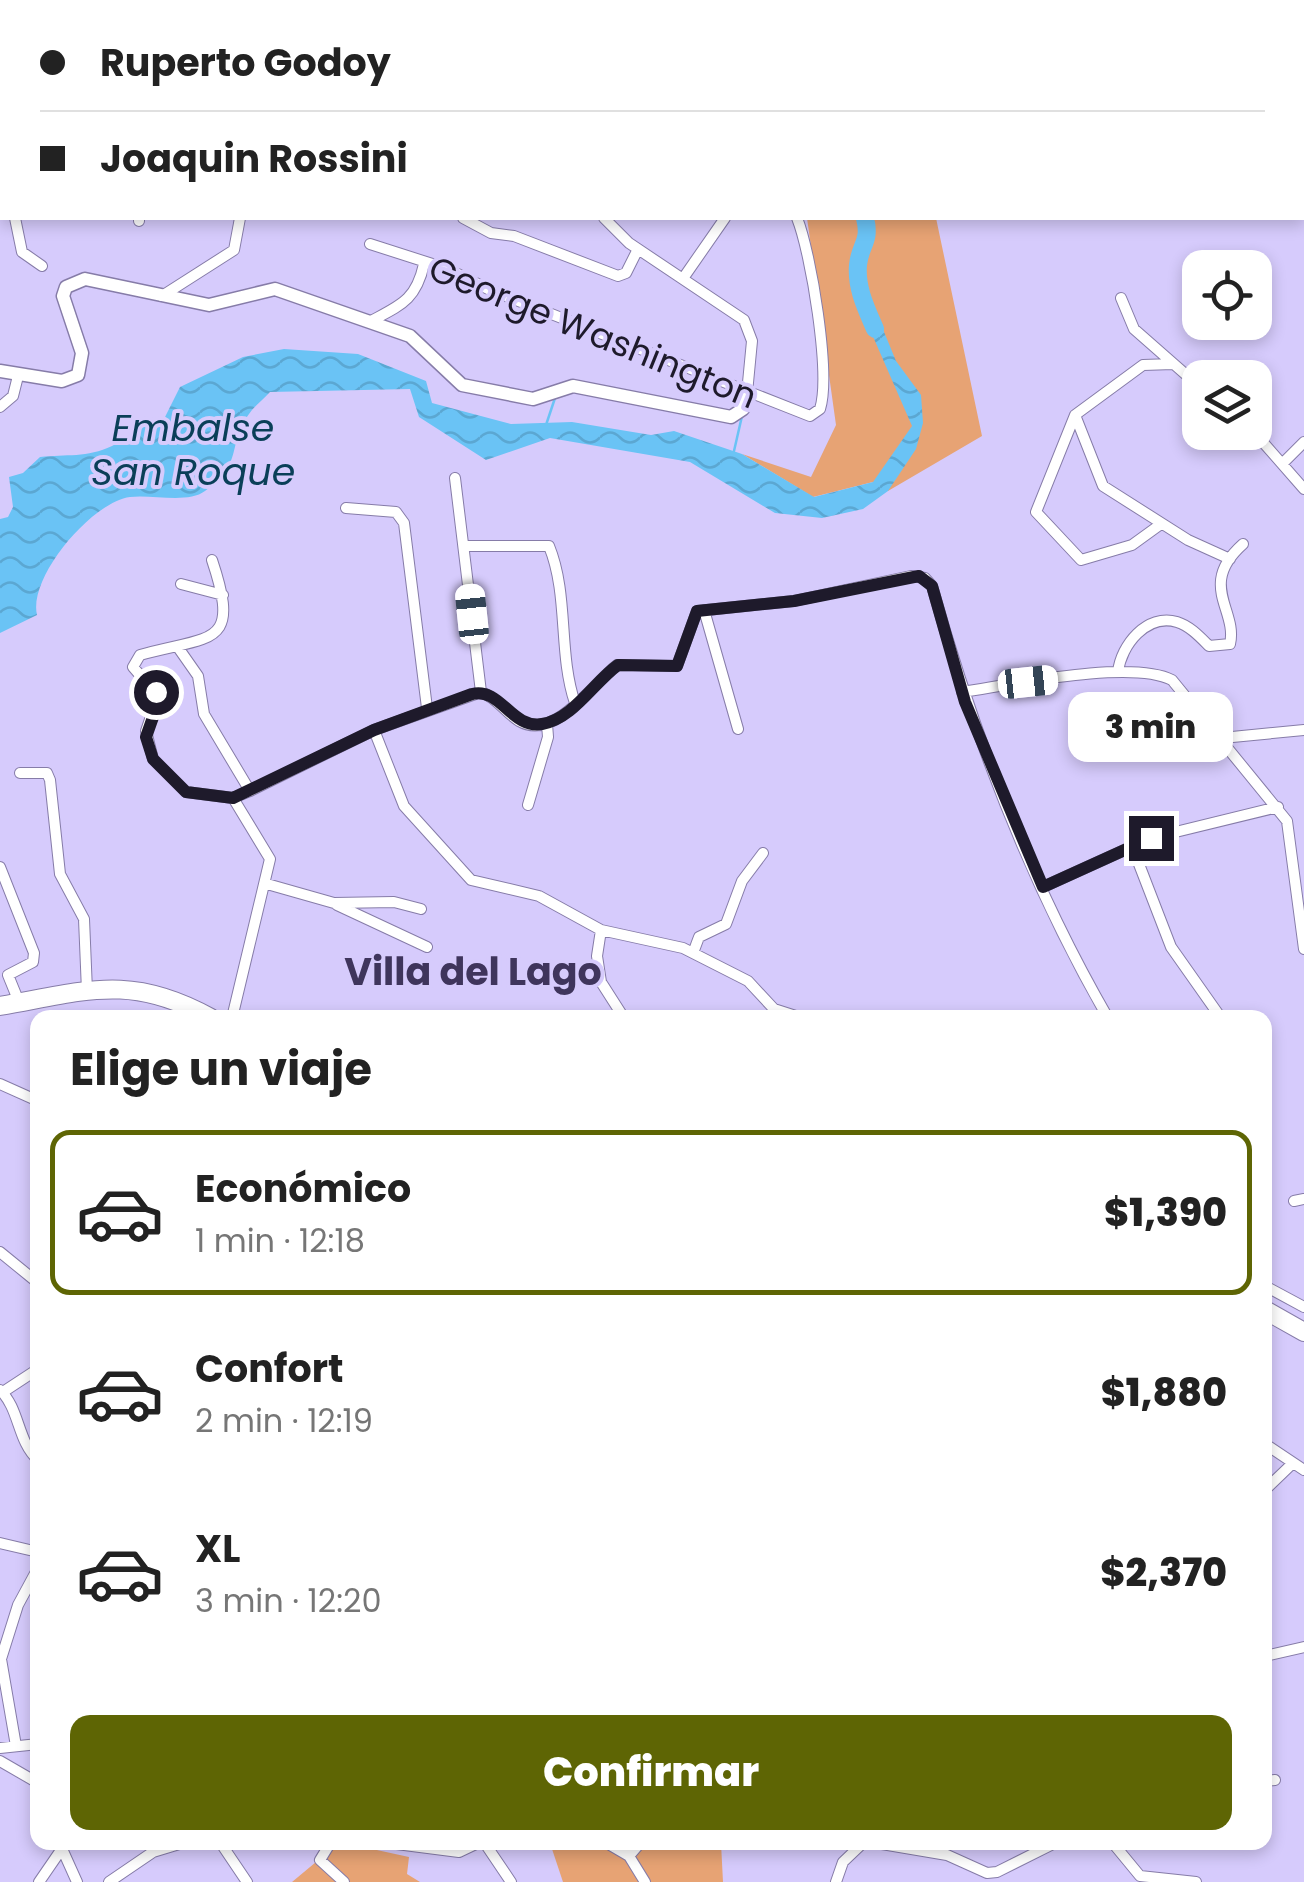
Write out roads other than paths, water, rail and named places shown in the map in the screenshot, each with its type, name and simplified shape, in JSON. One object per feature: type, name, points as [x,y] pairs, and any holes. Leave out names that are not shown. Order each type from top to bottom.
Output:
[{"type":"main road","points":[[0,1009],[86,992],[147,990],[192,1010]]},
{"type":"main road","points":[[1272,1314],[1304,1332]]},
{"type":"street","points":[[15,220],[22,252],[42,266]]},
{"type":"street","points":[[162,296],[234,250],[240,220]]},
{"type":"street","points":[[467,220],[490,233],[514,236],[618,276],[626,273],[638,249]]},
{"type":"street","points":[[0,371],[69,380],[78,375],[82,353],[62,296],[66,287],[85,279],[122,290],[146,289],[162,296],[217,306],[275,289],[371,321],[420,343],[456,382],[528,399],[573,386],[732,417],[743,409],[747,393],[752,341],[748,326],[735,312],[638,249],[606,220]]},
{"type":"street","points":[[684,277],[724,220]]},
{"type":"street","name":"George Washington","points":[[370,244],[448,269],[798,414],[815,413],[822,401],[816,302],[797,220]]},
{"type":"street","points":[[371,321],[409,302],[420,286],[424,264]]},
{"type":"street","points":[[1121,298],[1130,324],[1182,372]]},
{"type":"street","points":[[1161,524],[1132,545],[1081,560],[1040,518],[1040,496],[1075,415],[1143,365],[1173,364]]},
{"type":"street","points":[[0,407],[13,396],[18,376]]},
{"type":"street","points":[[1075,415],[1102,486],[1161,524],[1230,560]]},
{"type":"street","points":[[1284,462],[1304,442]]},
{"type":"street","points":[[1272,450],[1304,490]]},
{"type":"street","points":[[455,478],[481,692],[524,724],[547,724],[618,665],[677,666],[694,615],[704,610],[794,601],[911,576],[925,578],[932,586],[962,692],[1043,887],[1104,1010]]},
{"type":"street","points":[[346,508],[396,512],[404,523],[427,708]]},
{"type":"street","points":[[1118,672],[1120,658],[1130,641],[1142,630],[1166,620],[1189,628],[1209,646],[1230,644],[1232,634],[1220,602],[1230,560],[1243,544]]},
{"type":"street","points":[[464,546],[549,546],[564,610],[564,647],[575,703]]},
{"type":"street","points":[[212,560],[224,596],[226,614],[221,628],[210,636],[140,655],[134,662],[136,672],[158,696],[146,731],[150,755],[186,792],[233,798],[374,730],[481,692]]},
{"type":"street","points":[[181,584],[224,596]]},
{"type":"street","points":[[704,610],[738,730]]},
{"type":"street","points":[[177,646],[198,676],[204,714],[250,791]]},
{"type":"street","points":[[962,692],[1118,672],[1150,673],[1176,684],[1278,807],[1291,834],[1296,908],[1304,949]]},
{"type":"street","points":[[528,805],[548,737],[547,724]]},
{"type":"street","points":[[374,730],[404,806],[466,876],[481,886],[539,896],[601,930],[693,952],[748,982],[777,1010]]},
{"type":"street","points":[[1222,738],[1304,730]]},
{"type":"street","points":[[20,773],[47,774],[50,780],[60,874],[84,918],[86,992]]},
{"type":"street","points":[[233,798],[268,854],[266,884],[234,1010]]},
{"type":"street","points":[[1043,887],[1132,846],[1187,827],[1278,807]]},
{"type":"street","points":[[1132,846],[1170,947],[1215,1010]]},
{"type":"street","points":[[693,952],[699,937],[726,924],[742,881],[764,853]]},
{"type":"street","points":[[0,867],[34,953],[33,962],[8,975],[24,1002]]},
{"type":"street","points":[[266,884],[334,903],[426,947]]},
{"type":"street","points":[[334,903],[394,902],[422,908]]},
{"type":"street","points":[[601,930],[597,956],[601,982],[619,1010]]},
{"type":"street","points":[[0,1084],[30,1097]]},
{"type":"street","points":[[0,1252],[30,1276]]},
{"type":"street","points":[[1272,1289],[1304,1307]]},
{"type":"street","points":[[1272,1308],[1278,1292]]},
{"type":"street","points":[[30,1374],[2,1391],[30,1450]]},
{"type":"street","points":[[1272,1449],[1304,1470]]},
{"type":"street","points":[[1272,1483],[1293,1463]]},
{"type":"street","points":[[0,1543],[30,1550]]},
{"type":"street","points":[[16,1746],[1,1658],[18,1605],[30,1583]]},
{"type":"street","points":[[1272,1654],[1304,1647]]},
{"type":"street","points":[[0,1748],[30,1745]]},
{"type":"street","points":[[0,1761],[30,1778]]},
{"type":"street","points":[[39,1882],[58,1850]]},
{"type":"street","points":[[62,1850],[76,1882]]},
{"type":"street","points":[[109,1882],[160,1850]]},
{"type":"street","points":[[225,1850],[247,1882]]},
{"type":"street","points":[[326,1850],[320,1860],[344,1882]]},
{"type":"street","points":[[488,1850],[511,1882]]},
{"type":"street","points":[[618,1850],[629,1856],[636,1876],[645,1882]]},
{"type":"street","points":[[629,1856],[634,1850]]},
{"type":"street","points":[[836,1882],[843,1862],[857,1850]]},
{"type":"street","points":[[916,1850],[947,1855],[986,1877],[1041,1850]]},
{"type":"street","points":[[1119,1850],[1140,1876],[1196,1882]]},
{"type":"water","name":"Embalse San Roque","points":[[873,305],[896,361],[921,395],[923,423],[916,449],[888,491],[863,509],[822,518],[775,513],[690,462],[550,438],[486,460],[419,417],[410,389],[270,392],[242,425],[230,463],[217,481],[198,495],[130,497],[98,512],[52,562],[42,581],[37,615],[0,633],[0,519],[8,517],[13,507],[9,477],[23,473],[40,457],[94,452],[142,427],[162,423],[180,387],[243,357],[284,349],[358,354],[426,381],[432,403],[511,424],[572,422],[651,435],[674,431],[742,454],[814,497],[873,482],[912,426],[861,309]]},
{"type":"waterway","points":[[865,220],[867,233],[858,273],[862,298],[875,329]]},
{"type":"waterway","points":[[546,425],[556,395]]},
{"type":"waterway","points":[[734,451],[742,416]]},
{"type":"district","name":"Villa del Lago","points":[[473,971]]}]
